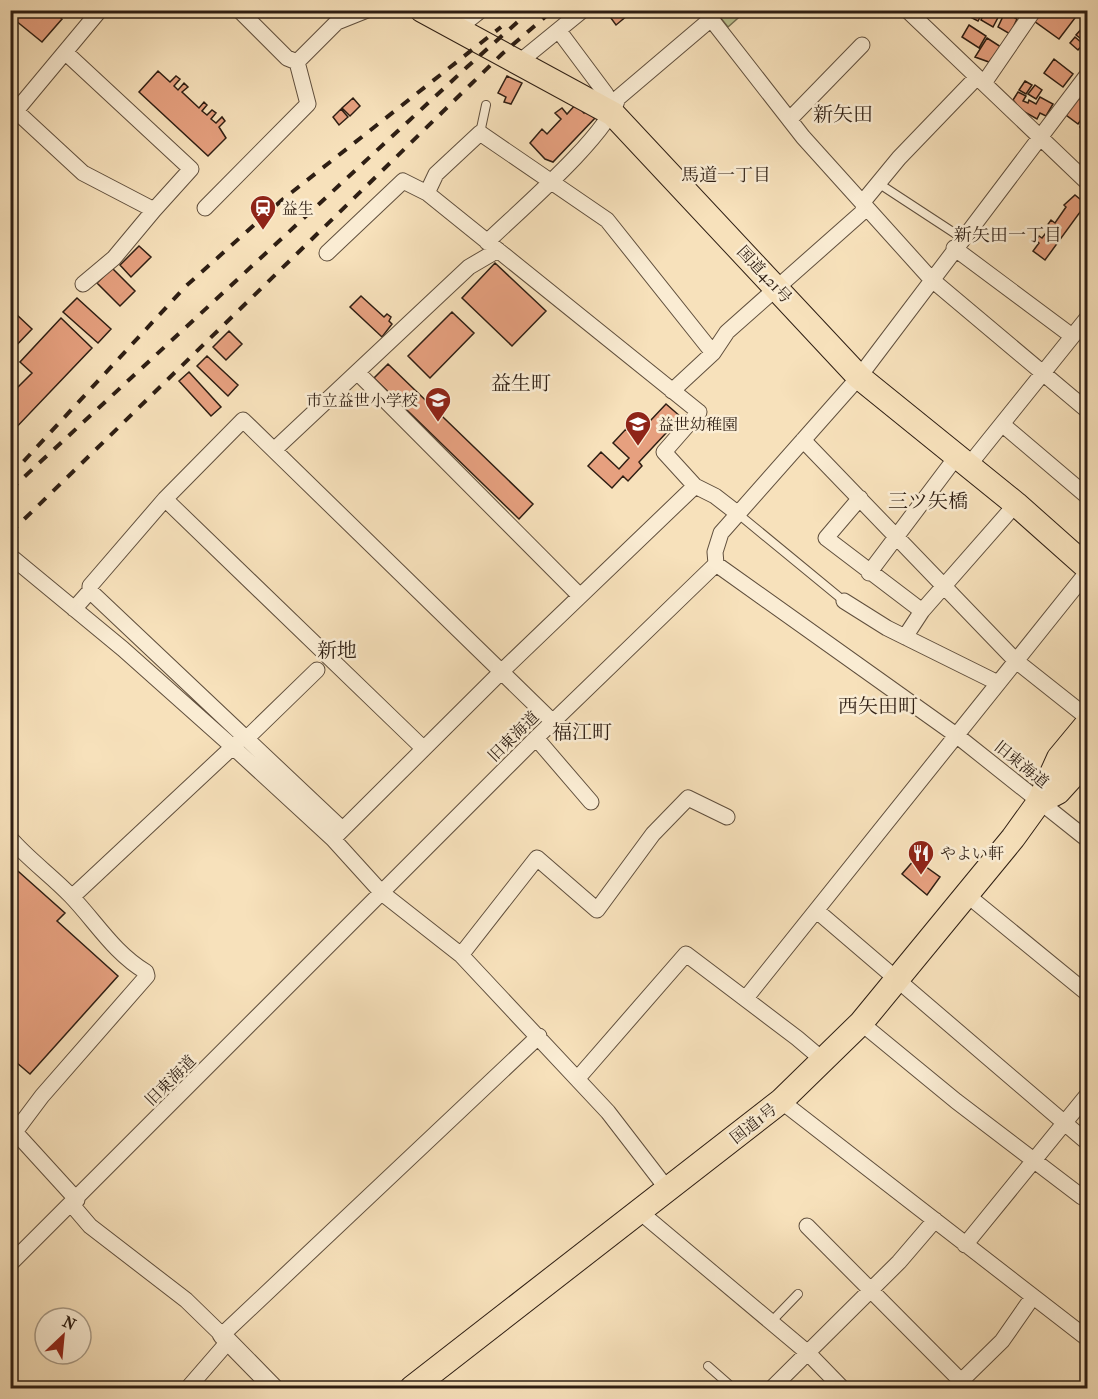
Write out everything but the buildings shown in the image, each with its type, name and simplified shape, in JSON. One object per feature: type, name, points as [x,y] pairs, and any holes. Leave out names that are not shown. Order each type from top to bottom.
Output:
[{"type":"highway","name":"国道421号","points":[[422,10],[610,112],[779,289],[859,377],[1016,504],[1088,569]]},
{"type":"highway","name":"国道1号","points":[[411,1389],[781,1101],[861,1023],[1039,802],[1059,758],[1088,723]]},
{"type":"highway","name":"国道1号","points":[[1039,802],[1058,792],[1088,759]]},
{"type":"street","points":[[100,10],[14,115],[83,172],[154,210]]},
{"type":"street","points":[[238,10],[287,58],[297,62]]},
{"type":"street","points":[[297,62],[337,22],[367,10]]},
{"type":"street","points":[[457,29],[481,10]]},
{"type":"street","points":[[518,63],[583,10]]},
{"type":"street","points":[[907,10],[1088,183]]},
{"type":"street","points":[[672,391],[713,353],[727,332],[779,289],[864,206],[878,183],[981,80],[1034,10]]},
{"type":"street","points":[[274,450],[493,246],[610,112],[618,98],[708,15],[790,119],[864,206],[931,279],[1088,411]]},
{"type":"street","points":[[559,31],[606,94],[610,112]]},
{"type":"street","points":[[790,119],[862,45]]},
{"type":"street","points":[[65,52],[191,169],[114,258],[83,284]]},
{"type":"street","points":[[205,208],[308,104],[297,62]]},
{"type":"street","points":[[716,564],[715,552],[722,533],[859,377],[958,243],[1088,74]]},
{"type":"street","points":[[427,193],[436,174],[480,133],[607,220],[713,353]]},
{"type":"street","points":[[327,253],[403,181],[427,193],[699,412],[664,452],[695,486],[715,496],[738,513]]},
{"type":"street","points":[[958,243],[1072,336]]},
{"type":"street","points":[[868,573],[897,536],[963,461],[1002,424],[1088,317]]},
{"type":"street","points":[[357,372],[580,596]]},
{"type":"street","points":[[74,609],[90,591],[90,586],[165,499],[243,420],[553,722]]},
{"type":"street","points":[[1002,424],[1088,496]]},
{"type":"street","points":[[804,440],[1016,661],[1088,718]]},
{"type":"street","points":[[337,834],[501,672],[695,486]]},
{"type":"street","points":[[860,498],[826,538],[868,573],[922,611]]},
{"type":"street","points":[[165,499],[423,748]]},
{"type":"street","points":[[905,637],[943,585],[1016,504]]},
{"type":"street","points":[[14,559],[241,741]]},
{"type":"street","name":"旧東海道","points":[[10,1264],[536,738],[716,564],[956,735],[1088,840]]},
{"type":"street","points":[[746,998],[1088,569]]},
{"type":"street","points":[[90,591],[337,834],[382,892],[461,955],[608,1112],[668,1190]]},
{"type":"street","points":[[844,601],[905,637],[998,683]]},
{"type":"street","points":[[72,897],[317,670]]},
{"type":"street","points":[[536,738],[591,802]]},
{"type":"street","points":[[461,955],[537,858],[597,910],[653,834],[688,798],[727,817]]},
{"type":"street","points":[[10,838],[72,897],[100,932],[134,965],[146,972],[147,976],[56,1080],[15,1132],[74,1202],[90,1226],[186,1300],[274,1389]]},
{"type":"street","points":[[966,895],[1088,994]]},
{"type":"street","points":[[817,911],[1088,1143]]},
{"type":"street","points":[[578,1078],[686,954],[746,998],[823,1060]]},
{"type":"street","points":[[861,1023],[956,1101],[1082,1197]]},
{"type":"street","points":[[188,1389],[225,1339],[539,1036]]},
{"type":"street","points":[[965,1245],[1088,1094]]},
{"type":"street","points":[[781,1101],[1032,1298],[1088,1339]]},
{"type":"street","points":[[640,1212],[807,1353],[842,1389]]},
{"type":"street","points":[[772,1389],[899,1262],[934,1220]]},
{"type":"street","points":[[807,1226],[871,1290],[957,1384],[1002,1341],[1032,1298]]},
{"type":"lane","points":[[480,133],[486,105]]},
{"type":"lane","points":[[878,183],[958,243]]},
{"type":"lane","points":[[738,513],[844,601]]},
{"type":"lane","points":[[769,1323],[798,1294]]},
{"type":"lane","points":[[708,1366],[733,1389]]},
{"type":"green space","points":[[715,11],[746,11],[728,27]]},
{"type":"railway","points":[[10,490],[531,10]]},
{"type":"railway","points":[[10,533],[502,54],[553,10]]},
{"type":"railway","points":[[10,476],[186,286],[282,200],[501,27]]},
{"type":"place","name":"益生","points":[[263,231]]},
{"type":"place","name":"市立益世小学校","points":[[438,423]]},
{"type":"place","name":"益世幼稚園","points":[[638,447]]},
{"type":"place","name":"やよい軒","points":[[921,876]]},
{"type":"district","name":"新矢田","points":[[843,114]]},
{"type":"district","name":"馬道一丁目","points":[[726,175]]},
{"type":"district","name":"新矢田一丁目","points":[[1008,235]]},
{"type":"district","name":"益生町","points":[[521,383]]},
{"type":"district","name":"三ツ矢橋","points":[[928,501]]},
{"type":"district","name":"新地","points":[[337,650]]},
{"type":"district","name":"西矢田町","points":[[878,706]]},
{"type":"district","name":"福江町","points":[[582,732]]}]
